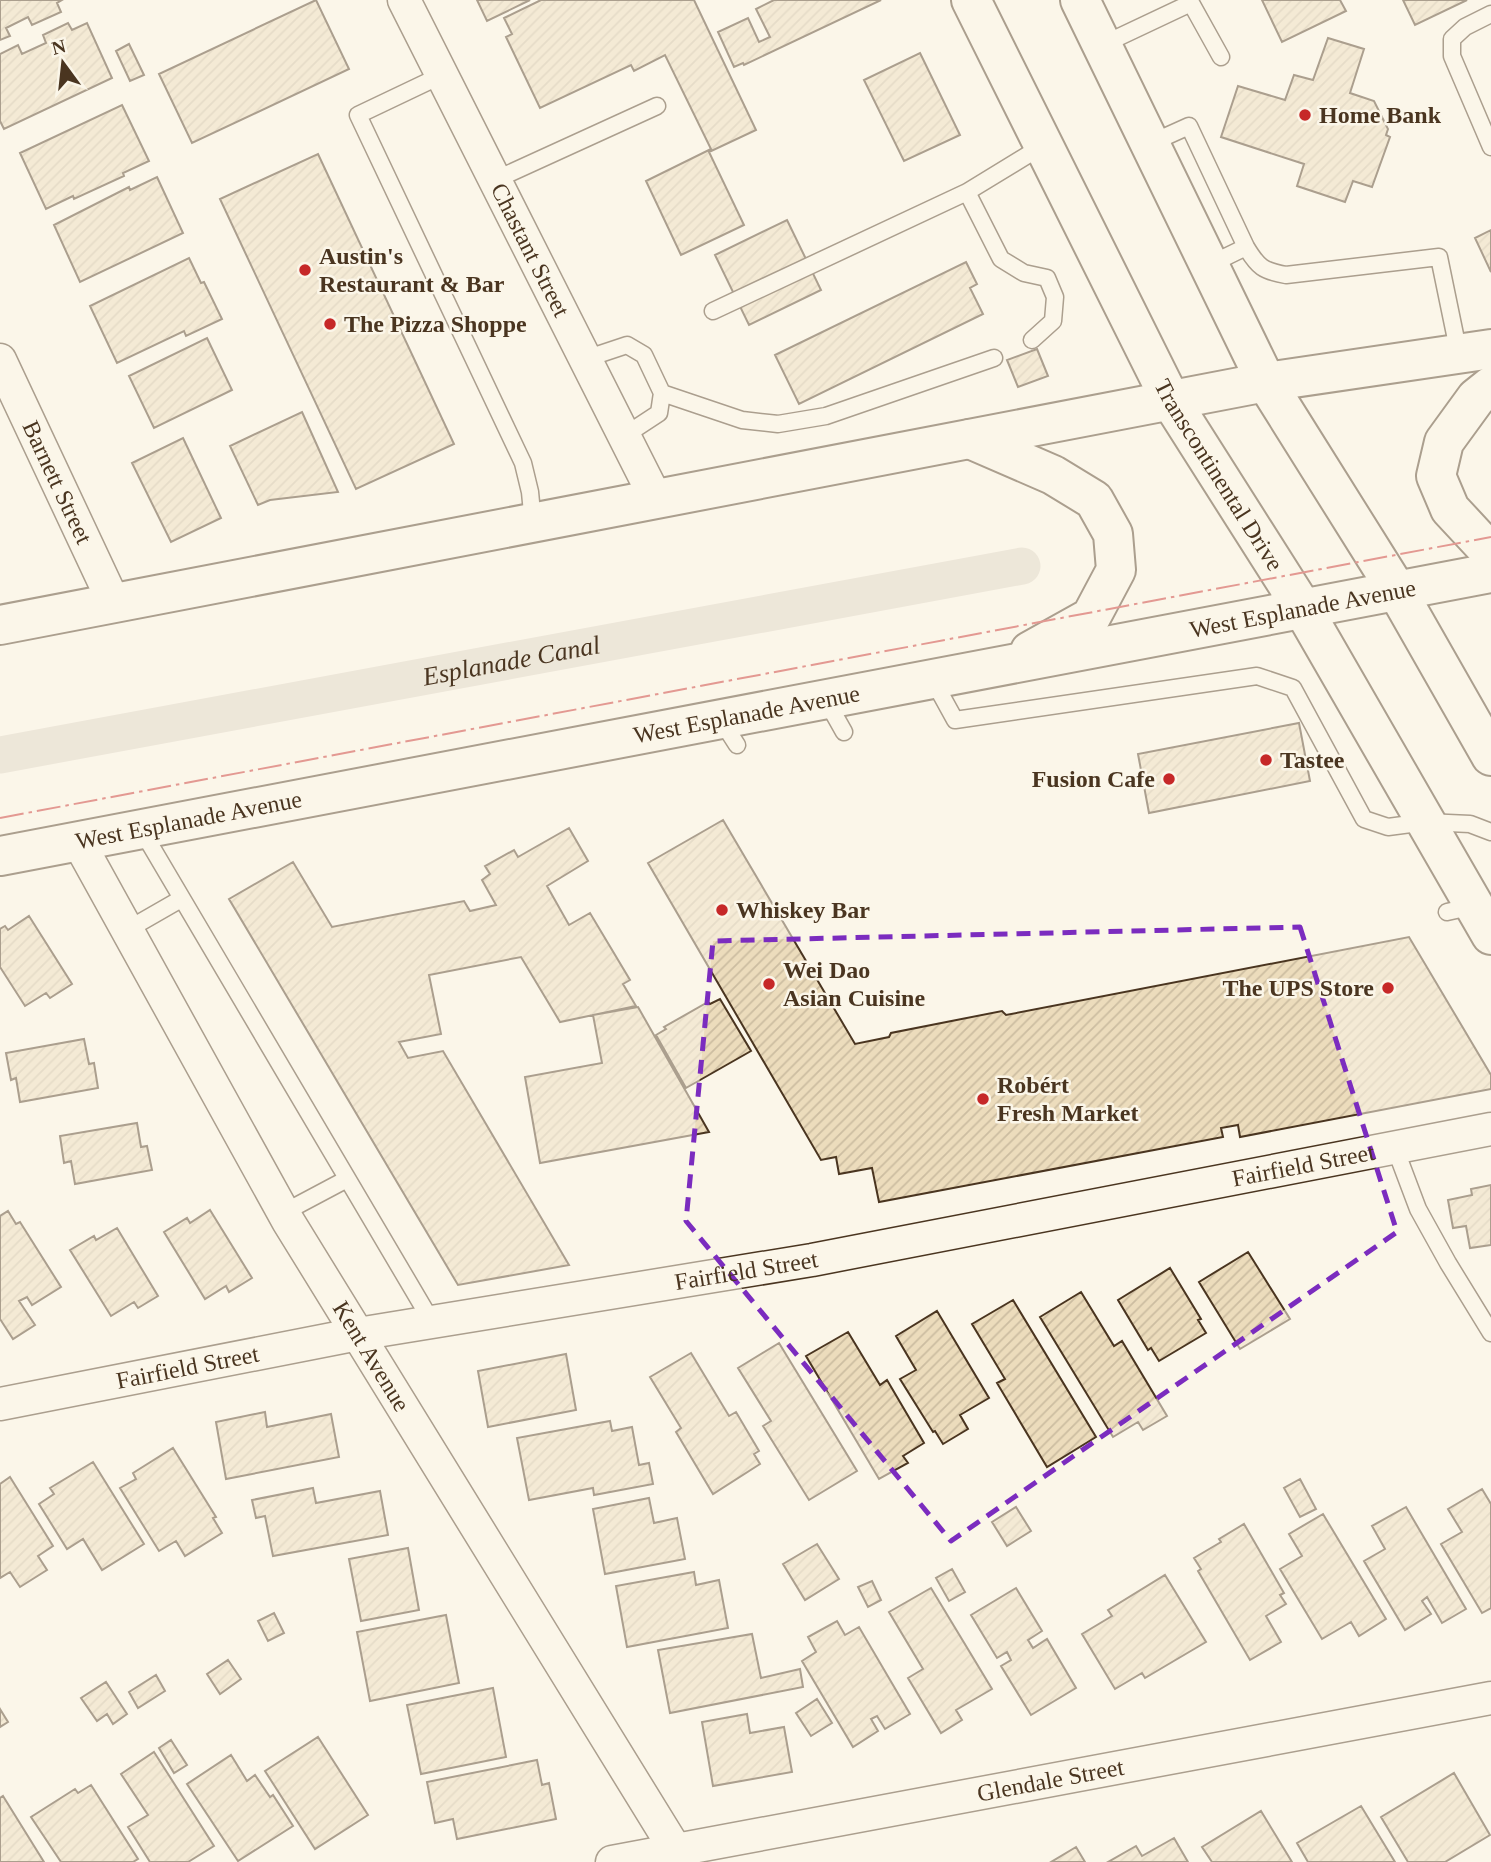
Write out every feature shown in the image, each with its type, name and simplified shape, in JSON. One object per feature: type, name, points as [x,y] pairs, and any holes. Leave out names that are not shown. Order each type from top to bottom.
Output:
[{"type":"main road","name":"Transcontinental Drive","points":[[971,0],[1171,401],[1303,609],[1426,822],[1477,920]]},
{"type":"main road","points":[[1080,0],[1266,382],[1397,591],[1491,755]]},
{"type":"main road","points":[[0,625],[1266,382],[1475,351]]},
{"type":"main road","points":[[1491,386],[1476,398],[1444,442],[1436,476],[1450,509],[1491,553]]},
{"type":"main road","points":[[970,439],[1054,475],[1094,500],[1113,534],[1116,570],[1091,617],[1001,667]]},
{"type":"main road","name":"West Esplanade Avenue","points":[[0,856],[141,830],[835,716],[933,680],[1491,573]]},
{"type":"street","name":"Chastant Street","points":[[404,0],[656,499]]},
{"type":"street","name":"Barnett Street","points":[[0,360],[114,603]]},
{"type":"street","name":"Kent Avenue","points":[[78,841],[283,1213],[679,1855]]},
{"type":"street","name":"Fairfield Street","points":[[0,1404],[358,1334],[812,1260],[1491,1129]]},
{"type":"street","name":"Glendale Street","points":[[612,1862],[679,1855],[1491,1698]]},
{"type":"lane","points":[[1101,45],[1192,3],[1221,57]]},
{"type":"lane","points":[[1491,14],[1465,27],[1452,39],[1452,56],[1491,147]]},
{"type":"lane","points":[[442,75],[358,115],[523,463],[530,492],[533,523]]},
{"type":"lane","points":[[495,180],[657,106]]},
{"type":"lane","points":[[1149,144],[1189,126],[1245,247],[1255,262],[1268,272],[1286,275],[1439,257],[1475,351]]},
{"type":"lane","points":[[713,311],[967,192],[1044,145]]},
{"type":"lane","points":[[967,192],[1001,260],[1024,273],[1046,278],[1055,297],[1053,321],[1032,340]]},
{"type":"lane","points":[[1209,265],[1245,247]]},
{"type":"lane","points":[[585,359],[627,345],[644,355],[662,393],[659,413],[624,436]]},
{"type":"lane","points":[[662,393],[742,420],[778,424],[826,416],[994,358]]},
{"type":"lane","points":[[933,680],[955,720],[1257,676],[1293,688],[1364,820],[1388,827],[1426,822],[1470,824],[1491,832]]},
{"type":"lane","points":[[141,830],[432,1322]]},
{"type":"lane","points":[[127,930],[181,899]]},
{"type":"lane","points":[[1395,1148],[1418,1209],[1491,1333]]},
{"type":"lane","points":[[283,1213],[347,1179]]},
{"type":"highlighted area","points":[[1300,927],[1397,1232],[951,1541],[686,1221],[713,941]]},
{"type":"building","points":[[0,0],[62,0],[57,3],[61,12],[32,25],[28,17],[6,28],[10,36],[0,40]]},
{"type":"building","points":[[316,0],[349,69],[192,143],[159,74]]},
{"type":"building","points":[[477,0],[530,0],[487,21]]},
{"type":"building","points":[[541,0],[694,0],[756,130],[709,152],[744,225],[681,255],[646,181],[711,149],[665,55],[634,71],[631,65],[540,108],[506,37],[512,34],[504,18]]},
{"type":"building","points":[[774,0],[881,0],[744,65],[743,63],[734,67],[718,32],[748,18],[759,42],[770,37],[756,9]]},
{"type":"building","points":[[1262,0],[1340,0],[1346,11],[1282,42]]},
{"type":"building","points":[[1403,0],[1467,0],[1415,25]]},
{"type":"building","points":[[68,23],[72,30],[87,23],[112,78],[4,129],[0,121],[0,54],[18,45],[22,54],[46,43],[43,35]]},
{"type":"building","name":"Home Bank","points":[[1328,38],[1364,49],[1350,93],[1374,101],[1388,129],[1386,135],[1390,137],[1372,187],[1353,181],[1345,202],[1297,186],[1304,164],[1221,137],[1238,86],[1285,100],[1294,75],[1313,80]]},
{"type":"building","points":[[129,44],[144,75],[130,81],[116,51]]},
{"type":"building","points":[[920,53],[960,135],[904,161],[864,80]]},
{"type":"building","points":[[122,105],[149,161],[123,173],[124,176],[46,209],[20,153]]},
{"type":"building","points":[[318,154],[454,444],[356,489],[220,199]]},
{"type":"building","points":[[157,177],[183,233],[80,282],[54,225],[129,187],[130,190]]},
{"type":"building","points":[[787,220],[821,290],[749,325],[715,255]]},
{"type":"building","points":[[1491,230],[1491,272],[1475,238]]},
{"type":"building","points":[[189,258],[222,319],[186,336],[184,331],[117,363],[90,306]]},
{"type":"building","points":[[966,262],[977,284],[970,288],[983,314],[799,404],[775,355]]},
{"type":"building","points":[[207,338],[232,390],[154,428],[129,376]]},
{"type":"building","points":[[1037,349],[1048,376],[1018,387],[1007,360]]},
{"type":"building","points":[[302,412],[338,492],[270,500],[258,505],[230,446]]},
{"type":"building","points":[[183,438],[221,518],[171,542],[132,463]]},
{"type":"building","points":[[1299,723],[1310,781],[1149,813],[1138,754]]},
{"type":"building","points":[[723,820],[855,1044],[889,1037],[891,1033],[1002,1011],[1006,1015],[1409,937],[1491,1075],[1491,1089],[1240,1137],[1238,1125],[1221,1128],[1223,1137],[879,1202],[872,1168],[839,1174],[836,1157],[821,1160],[648,863]]},
{"type":"building","points":[[569,828],[588,861],[547,886],[569,925],[590,913],[630,980],[623,984],[636,1006],[560,1022],[521,957],[429,975],[441,1034],[399,1042],[408,1058],[443,1051],[569,1265],[458,1285],[229,899],[293,862],[332,927],[464,901],[470,911],[496,905],[482,880],[490,874],[485,866],[514,850],[518,857]]},
{"type":"building","points":[[29,916],[72,984],[50,998],[46,993],[25,1006],[0,967],[0,929],[5,926],[8,930]]},
{"type":"building","points":[[720,999],[751,1051],[686,1088],[656,1035],[666,1029],[664,1027],[708,1002],[710,1004]]},
{"type":"building","points":[[638,1007],[709,1132],[540,1163],[525,1077],[602,1063],[593,1015]]},
{"type":"building","points":[[84,1039],[89,1064],[94,1063],[98,1088],[20,1102],[16,1078],[11,1080],[6,1053]]},
{"type":"building","points":[[137,1123],[141,1147],[147,1146],[152,1170],[75,1184],[71,1161],[64,1163],[60,1136]]},
{"type":"building","points":[[1491,1185],[1491,1245],[1470,1248],[1466,1226],[1453,1228],[1448,1200],[1472,1195],[1471,1189]]},
{"type":"building","points":[[210,1210],[252,1278],[229,1292],[226,1286],[205,1299],[164,1232],[187,1218],[190,1223]]},
{"type":"building","points":[[8,1211],[16,1224],[20,1222],[61,1287],[32,1305],[27,1297],[19,1301],[35,1325],[13,1339],[0,1319],[0,1216]]},
{"type":"building","points":[[117,1228],[158,1296],[138,1308],[134,1302],[111,1316],[70,1250],[94,1236],[96,1240]]},
{"type":"building","points":[[1248,1252],[1290,1319],[1240,1349],[1199,1282]]},
{"type":"building","points":[[1170,1268],[1201,1319],[1198,1320],[1206,1333],[1159,1361],[1151,1348],[1148,1350],[1118,1300]]},
{"type":"building","points":[[1081,1292],[1114,1346],[1122,1341],[1167,1416],[1143,1430],[1138,1422],[1113,1437],[1040,1317]]},
{"type":"building","points":[[1013,1300],[1096,1437],[1047,1467],[997,1383],[1005,1379],[972,1324]]},
{"type":"building","points":[[937,1311],[989,1398],[960,1415],[968,1429],[943,1444],[900,1379],[916,1370],[896,1336]]},
{"type":"building","points":[[848,1332],[880,1385],[887,1380],[924,1443],[903,1456],[908,1463],[879,1479],[806,1356]]},
{"type":"building","points":[[779,1343],[857,1471],[809,1500],[763,1426],[771,1421],[738,1368]]},
{"type":"building","points":[[691,1353],[729,1416],[736,1412],[759,1451],[754,1454],[760,1464],[713,1494],[676,1432],[681,1428],[650,1377]]},
{"type":"building","points":[[566,1354],[576,1410],[488,1427],[478,1371]]},
{"type":"building","points":[[265,1412],[267,1427],[331,1414],[339,1457],[226,1479],[216,1422]]},
{"type":"building","points":[[610,1421],[612,1431],[632,1427],[639,1465],[649,1463],[653,1484],[594,1495],[593,1488],[529,1500],[517,1438]]},
{"type":"building","points":[[173,1448],[216,1517],[213,1518],[222,1533],[185,1556],[176,1541],[159,1551],[120,1488],[136,1479],[133,1473]]},
{"type":"building","points":[[93,1462],[144,1544],[102,1570],[83,1539],[67,1549],[39,1504],[54,1494],[50,1488]]},
{"type":"building","points":[[10,1477],[53,1546],[38,1556],[47,1570],[20,1587],[10,1572],[0,1578],[0,1484]]},
{"type":"building","points":[[1300,1479],[1316,1509],[1300,1517],[1284,1488]]},
{"type":"building","points":[[313,1488],[316,1503],[380,1491],[388,1535],[273,1556],[265,1516],[256,1518],[252,1500]]},
{"type":"building","points":[[1482,1489],[1491,1504],[1491,1608],[1482,1613],[1441,1544],[1462,1532],[1448,1509]]},
{"type":"building","points":[[649,1498],[654,1523],[677,1518],[685,1559],[605,1574],[593,1509]]},
{"type":"building","points":[[1016,1507],[1031,1531],[1007,1546],[992,1522]]},
{"type":"building","points":[[1406,1507],[1466,1609],[1442,1623],[1427,1597],[1422,1601],[1431,1614],[1405,1630],[1364,1561],[1385,1549],[1372,1526]]},
{"type":"building","points":[[1323,1514],[1386,1619],[1359,1636],[1351,1622],[1322,1639],[1280,1569],[1302,1556],[1289,1534]]},
{"type":"building","points":[[1244,1524],[1284,1593],[1280,1595],[1286,1604],[1266,1616],[1281,1642],[1250,1660],[1198,1571],[1201,1569],[1194,1558]]},
{"type":"building","points":[[817,1544],[839,1579],[805,1600],[783,1564]]},
{"type":"building","points":[[408,1548],[419,1610],[361,1621],[349,1559]]},
{"type":"building","points":[[952,1569],[965,1592],[949,1601],[936,1578]]},
{"type":"building","points":[[694,1572],[696,1585],[719,1580],[728,1628],[627,1647],[616,1586]]},
{"type":"building","points":[[1165,1575],[1206,1642],[1145,1678],[1142,1673],[1115,1689],[1082,1634],[1112,1616],[1108,1610]]},
{"type":"building","points":[[872,1581],[881,1600],[868,1607],[858,1587]]},
{"type":"building","points":[[931,1588],[992,1689],[956,1710],[962,1720],[941,1733],[908,1678],[923,1669],[889,1612]]},
{"type":"building","points":[[1016,1588],[1042,1631],[1028,1640],[1033,1648],[1047,1639],[1076,1688],[1031,1715],[1001,1666],[1011,1660],[1007,1652],[997,1658],[971,1615]]},
{"type":"building","points":[[274,1613],[284,1633],[268,1641],[258,1621]]},
{"type":"building","points":[[446,1615],[459,1683],[370,1701],[357,1632]]},
{"type":"building","points":[[837,1621],[845,1635],[859,1627],[910,1714],[885,1729],[877,1716],[871,1719],[878,1731],[853,1747],[802,1661],[816,1652],[808,1637]]},
{"type":"building","points":[[752,1634],[761,1678],[800,1669],[803,1687],[670,1713],[658,1650]]},
{"type":"building","points":[[228,1660],[241,1679],[220,1694],[207,1674]]},
{"type":"building","points":[[156,1675],[165,1691],[138,1708],[129,1692]]},
{"type":"building","points":[[106,1682],[127,1714],[113,1724],[107,1714],[97,1721],[81,1698]]},
{"type":"building","points":[[493,1688],[506,1757],[421,1774],[407,1705]]},
{"type":"building","points":[[817,1699],[832,1723],[811,1736],[796,1713]]},
{"type":"building","points":[[0,1709],[8,1722],[0,1727]]},
{"type":"building","points":[[747,1714],[750,1733],[784,1727],[792,1772],[713,1786],[702,1722]]},
{"type":"building","points":[[318,1737],[368,1815],[315,1849],[265,1771]]},
{"type":"building","points":[[171,1740],[187,1765],[174,1773],[159,1748]]},
{"type":"building","points":[[154,1752],[214,1846],[188,1862],[150,1862],[128,1827],[148,1815],[121,1774]]},
{"type":"building","points":[[231,1755],[247,1781],[255,1775],[270,1797],[273,1795],[293,1826],[238,1861],[187,1784]]},
{"type":"building","points":[[537,1760],[542,1785],[549,1783],[556,1819],[457,1839],[453,1819],[435,1823],[427,1782]]},
{"type":"building","points":[[1454,1773],[1490,1835],[1445,1862],[1408,1862],[1381,1817]]},
{"type":"building","points":[[91,1785],[138,1859],[133,1862],[61,1862],[31,1817],[75,1789],[78,1793]]},
{"type":"building","points":[[3,1796],[44,1862],[0,1862],[0,1798]]},
{"type":"building","points":[[1361,1806],[1395,1862],[1308,1862],[1297,1843]]},
{"type":"building","points":[[1261,1811],[1292,1862],[1212,1862],[1202,1847]]},
{"type":"building","points":[[1174,1838],[1188,1862],[1108,1862],[1136,1846],[1142,1856]]},
{"type":"building","points":[[1076,1847],[1085,1862],[1051,1862]]},
{"type":"waterway","name":"Esplanade Canal","points":[[0,755],[1022,566]]},
{"type":"power","points":[[0,818],[1491,537]]},
{"type":"place","name":"Home Bank","points":[[1305,115]]},
{"type":"place","name":"Austin's Restaurant & Bar","points":[[305,270]]},
{"type":"place","name":"The Pizza Shoppe","points":[[330,324]]},
{"type":"place","name":"Tastee","points":[[1266,760]]},
{"type":"place","name":"Fusion Cafe","points":[[1169,779]]},
{"type":"place","name":"Whiskey Bar","points":[[722,910]]},
{"type":"place","name":"Wei Dao Asian Cuisine","points":[[769,984]]},
{"type":"place","name":"The UPS Store","points":[[1388,988]]},
{"type":"place","name":"Robért Fresh Market","points":[[983,1099]]}]
